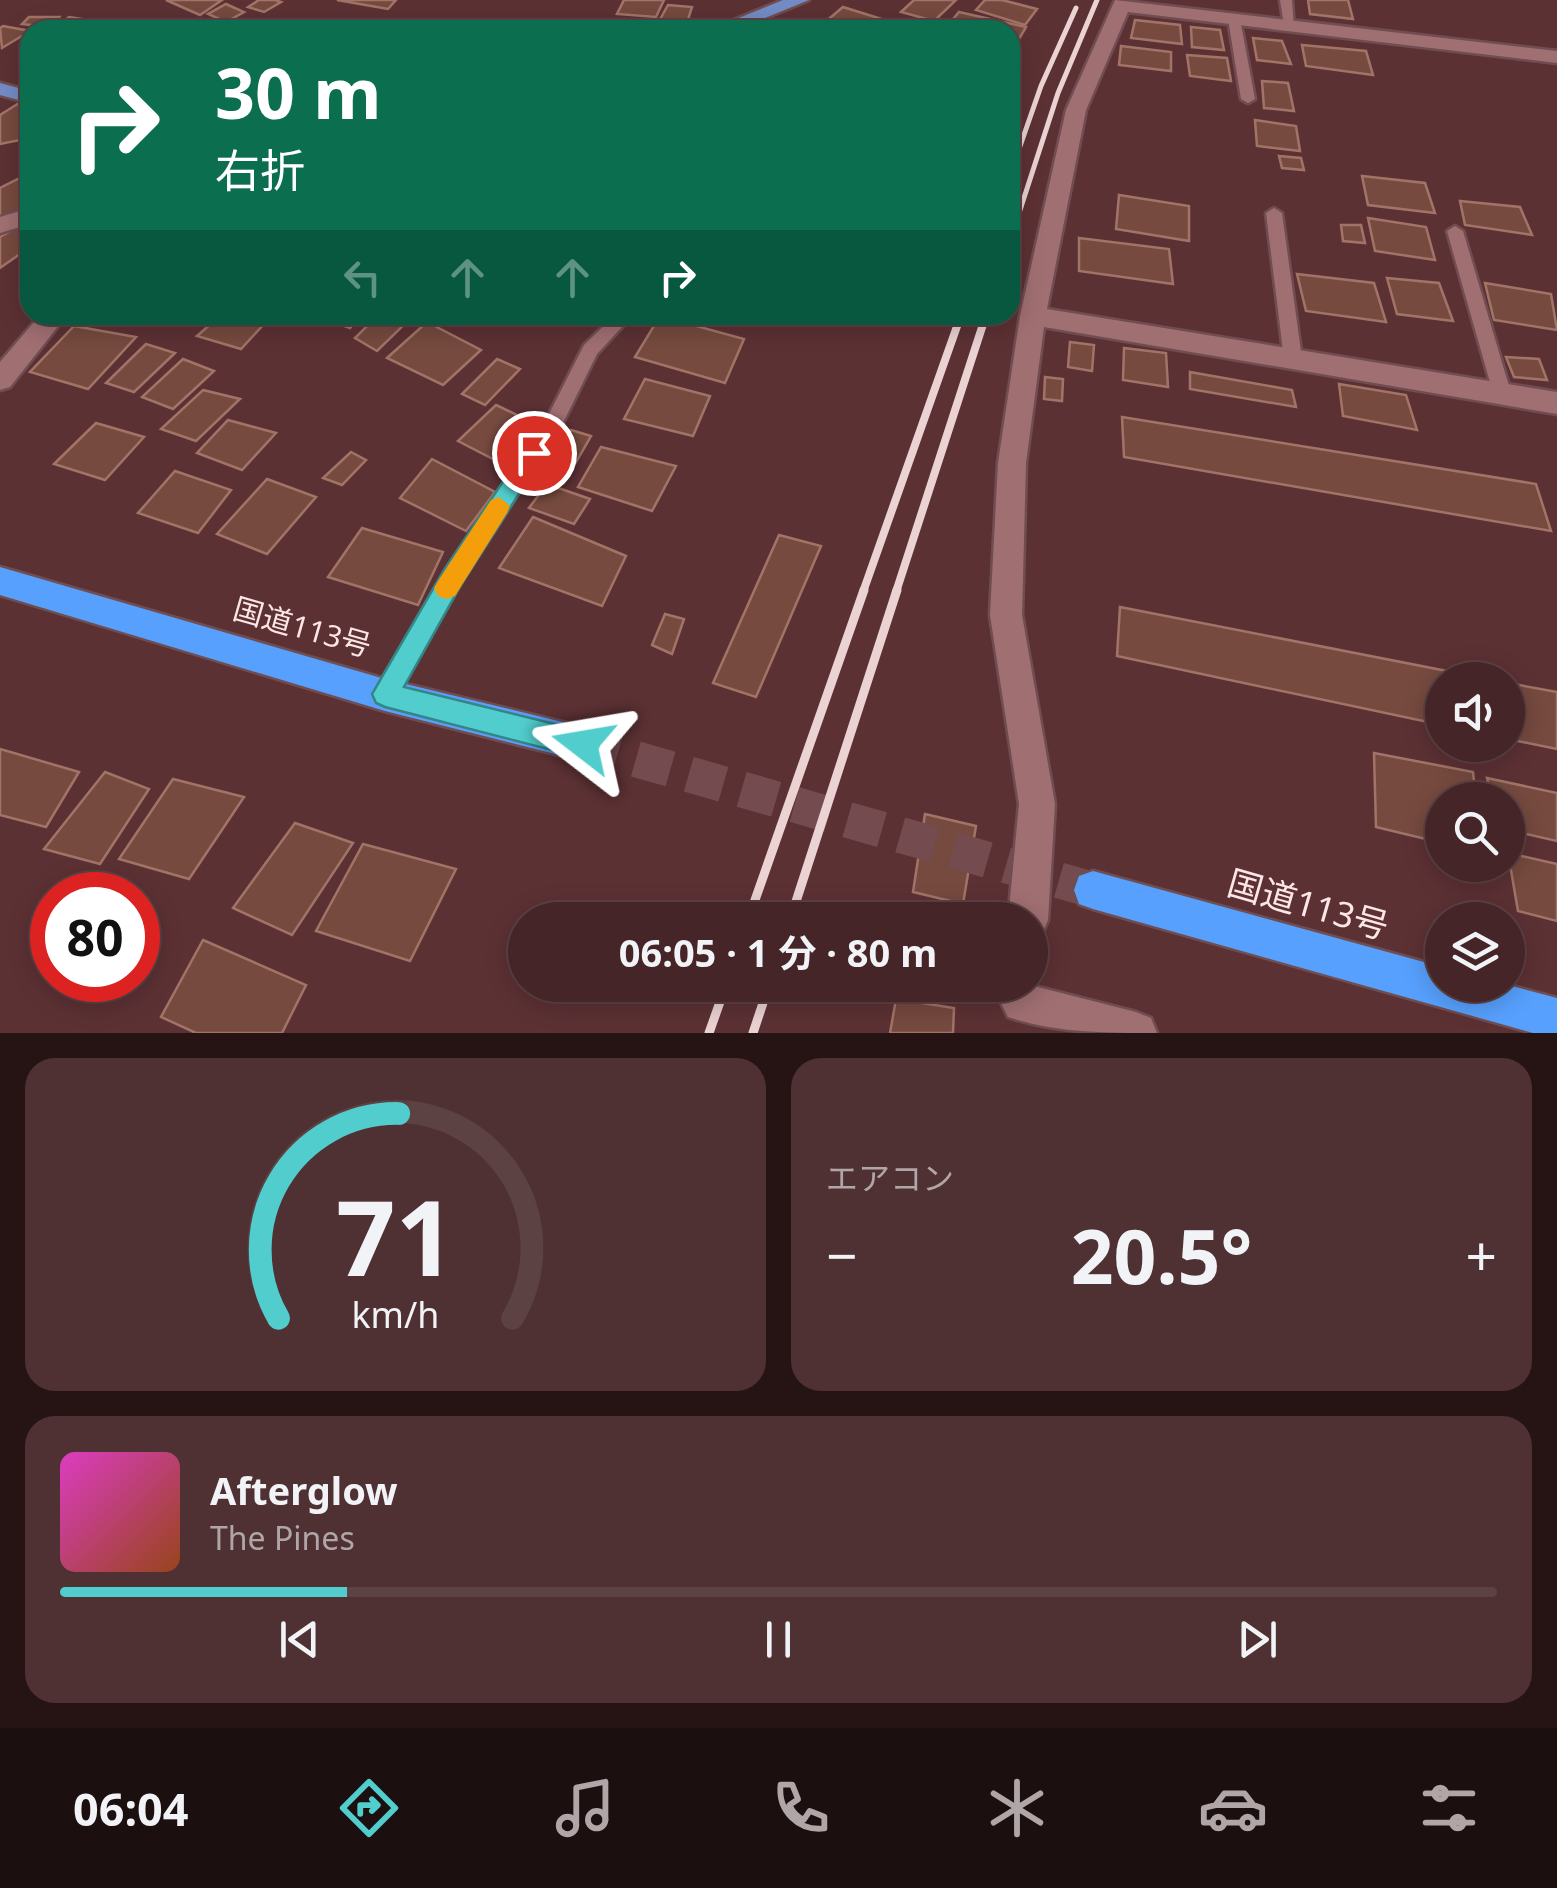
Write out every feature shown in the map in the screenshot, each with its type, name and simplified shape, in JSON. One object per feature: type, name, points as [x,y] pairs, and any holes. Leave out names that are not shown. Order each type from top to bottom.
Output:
[{"type":"highway","name":"国道113号","points":[[0,581],[385,694],[583,744]]},
{"type":"highway","name":"国道113号","points":[[1093,890],[1557,1019]]},
{"type":"main road","points":[[765,20],[800,0]]},
{"type":"street","points":[[1029,902],[1037,804],[1006,615],[1012,463],[1033,316],[1076,110],[1123,3],[1557,56]]},
{"type":"street","points":[[1033,316],[1557,403]]},
{"type":"street","points":[[0,380],[46,325]]},
{"type":"street","points":[[1021,1007],[1136,1033]]},
{"type":"lane","points":[[1286,0],[1290,26]]},
{"type":"lane","points":[[1234,19],[1248,99]]},
{"type":"lane","points":[[1274,212],[1293,359]]},
{"type":"lane","points":[[1455,231],[1502,394]]},
{"type":"lane","points":[[385,694],[452,578],[554,422],[590,350],[614,325]]},
{"type":"building","points":[[166,0],[222,0],[200,15]]},
{"type":"building","points":[[259,0],[281,2],[264,12],[248,7]]},
{"type":"building","points":[[337,0],[396,0],[388,9]]},
{"type":"building","points":[[624,0],[664,0],[656,17],[617,14]]},
{"type":"building","points":[[914,0],[956,0],[935,20],[901,12]]},
{"type":"building","points":[[985,0],[1037,9],[1025,25],[1020,20],[976,10]]},
{"type":"building","points":[[1308,0],[1348,0],[1353,19],[1310,14]]},
{"type":"building","points":[[226,4],[244,12],[230,20],[208,14]]},
{"type":"building","points":[[668,5],[692,7],[688,20],[660,20]]},
{"type":"building","points":[[843,7],[885,20],[828,20]]},
{"type":"building","points":[[959,12],[995,20],[952,20]]},
{"type":"building","points":[[29,17],[59,17],[56,20],[26,20]]},
{"type":"building","points":[[1135,20],[1180,25],[1182,44],[1131,38]]},
{"type":"building","points":[[1191,27],[1220,30],[1224,50],[1192,47]]},
{"type":"building","points":[[0,28],[20,29],[20,37],[2,48]]},
{"type":"building","points":[[1253,38],[1282,41],[1291,64],[1257,60]]},
{"type":"building","points":[[1302,45],[1366,51],[1373,75],[1306,66]]},
{"type":"building","points":[[1121,46],[1171,52],[1171,71],[1119,65]]},
{"type":"building","points":[[1187,55],[1227,58],[1231,81],[1190,76]]},
{"type":"building","points":[[1262,81],[1288,83],[1294,111],[1264,108]]},
{"type":"building","points":[[20,103],[20,140],[0,144],[0,115]]},
{"type":"building","points":[[1255,120],[1296,126],[1300,151],[1257,146]]},
{"type":"building","points":[[1279,156],[1301,158],[1304,170],[1282,168]]},
{"type":"building","points":[[1362,176],[1425,183],[1435,213],[1368,205]]},
{"type":"building","points":[[20,178],[20,213],[0,222],[0,188]]},
{"type":"building","points":[[1119,195],[1189,206],[1189,241],[1116,229]]},
{"type":"building","points":[[1460,201],[1520,207],[1532,235],[1465,225]]},
{"type":"building","points":[[1368,218],[1426,227],[1435,260],[1375,251]]},
{"type":"building","points":[[1341,225],[1361,225],[1365,243],[1343,241]]},
{"type":"building","points":[[20,228],[20,254],[0,268],[0,237]]},
{"type":"building","points":[[1079,238],[1169,249],[1173,284],[1079,271]]},
{"type":"building","points":[[1297,274],[1374,283],[1386,322],[1306,311]]},
{"type":"building","points":[[1387,278],[1439,283],[1453,321],[1397,314]]},
{"type":"building","points":[[1485,283],[1551,294],[1557,330],[1494,320]]},
{"type":"building","points":[[210,325],[263,325],[241,349],[197,336]]},
{"type":"building","points":[[368,325],[404,325],[377,351],[355,338]]},
{"type":"building","points":[[424,325],[433,325],[481,350],[443,385],[387,358]]},
{"type":"building","points":[[655,325],[693,325],[744,339],[725,383],[635,357]]},
{"type":"building","points":[[74,326],[136,337],[88,389],[30,372]]},
{"type":"building","points":[[1070,342],[1094,345],[1092,371],[1068,367]]},
{"type":"building","points":[[146,344],[175,353],[134,392],[106,383]]},
{"type":"building","points":[[1124,348],[1166,353],[1168,387],[1123,380]]},
{"type":"building","points":[[1506,357],[1539,359],[1547,380],[1514,377]]},
{"type":"building","points":[[183,359],[214,371],[173,409],[142,397]]},
{"type":"building","points":[[497,359],[520,369],[485,405],[462,394]]},
{"type":"building","points":[[1190,372],[1292,390],[1296,407],[1190,389]]},
{"type":"building","points":[[1045,377],[1063,379],[1062,401],[1044,399]]},
{"type":"building","points":[[645,379],[710,396],[693,436],[624,419]]},
{"type":"building","points":[[1339,384],[1406,395],[1417,430],[1343,416]]},
{"type":"building","points":[[203,390],[240,399],[196,441],[161,429]]},
{"type":"building","points":[[496,405],[542,427],[512,469],[458,441]]},
{"type":"building","points":[[1122,417],[1536,484],[1551,531],[1124,457]]},
{"type":"building","points":[[228,420],[276,433],[242,470],[197,453]]},
{"type":"building","points":[[96,423],[144,437],[105,480],[54,464]]},
{"type":"building","points":[[571,430],[591,436],[575,464],[554,457]]},
{"type":"building","points":[[601,447],[676,466],[652,511],[578,487]]},
{"type":"building","points":[[351,452],[366,460],[342,485],[323,478]]},
{"type":"building","points":[[432,459],[495,492],[466,531],[400,498]]},
{"type":"building","points":[[175,471],[231,490],[198,533],[138,513]]},
{"type":"building","points":[[267,479],[316,497],[267,554],[217,534]]},
{"type":"building","points":[[547,484],[590,499],[574,524],[529,508]]},
{"type":"building","points":[[533,517],[626,556],[602,606],[499,568]]},
{"type":"building","points":[[362,528],[443,552],[418,605],[328,577]]},
{"type":"building","points":[[779,535],[821,546],[756,697],[713,683]]},
{"type":"building","points":[[1120,607],[1425,667],[1425,721],[1117,656]]},
{"type":"building","points":[[665,614],[684,619],[672,654],[652,645]]},
{"type":"building","points":[[1525,686],[1557,692],[1557,749],[1525,742]]},
{"type":"building","points":[[0,749],[79,772],[46,827],[0,815]]},
{"type":"building","points":[[1374,753],[1473,772],[1474,782],[1425,782],[1425,839],[1376,827]]},
{"type":"building","points":[[105,772],[149,789],[100,864],[44,849]]},
{"type":"building","points":[[173,779],[244,797],[189,879],[119,859]]},
{"type":"building","points":[[1525,786],[1557,793],[1557,841],[1525,834]]},
{"type":"building","points":[[925,814],[976,826],[963,902],[913,892]]},
{"type":"building","points":[[295,823],[353,843],[292,935],[233,908]]},
{"type":"building","points":[[363,844],[456,869],[410,961],[316,931]]},
{"type":"building","points":[[1525,857],[1557,864],[1557,921],[1525,913],[1525,902],[1516,902],[1513,882],[1525,882]]},
{"type":"building","points":[[203,940],[306,985],[282,1033],[196,1033],[161,1017]]},
{"type":"building","points":[[895,1002],[954,1008],[953,1033],[890,1033]]},
{"type":"tunnel","points":[[583,744],[1093,890]]},
{"type":"railway","points":[[1020,210],[1058,93],[1097,0]]},
{"type":"railway","points":[[1020,146],[1041,86],[1076,8]]},
{"type":"railway","points":[[863,592],[957,325]]},
{"type":"railway","points":[[896,592],[983,325]]},
{"type":"railway","points":[[754,902],[864,590]]},
{"type":"railway","points":[[796,902],[897,590]]},
{"type":"railway","points":[[709,1033],[720,1002]]},
{"type":"railway","points":[[753,1033],[763,1002]]},
{"type":"slow traffic","points":[[446,588],[499,506]]},
{"type":"route","points":[[534,453],[452,578],[385,694],[583,744]]}]
